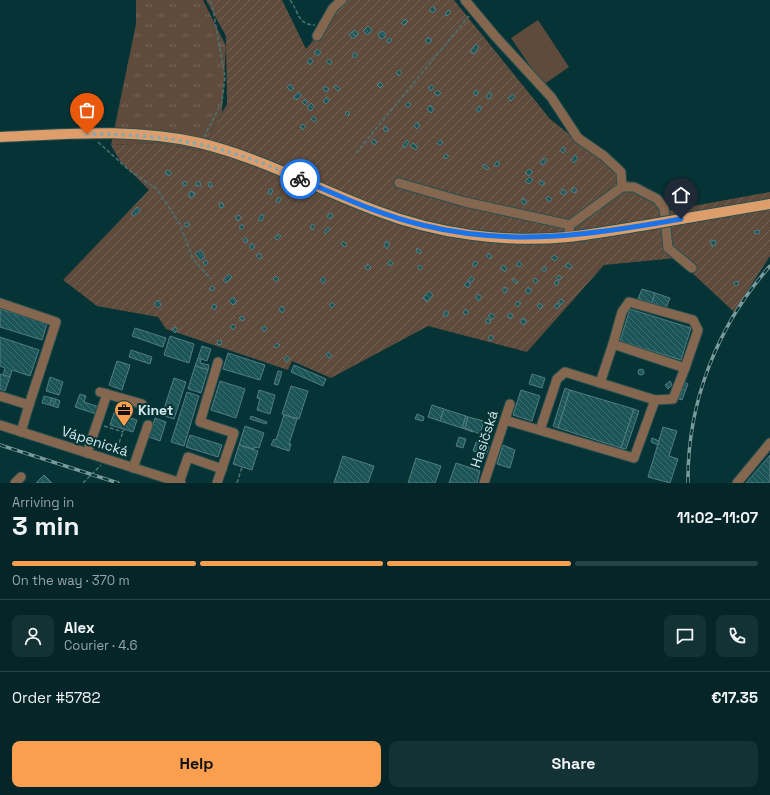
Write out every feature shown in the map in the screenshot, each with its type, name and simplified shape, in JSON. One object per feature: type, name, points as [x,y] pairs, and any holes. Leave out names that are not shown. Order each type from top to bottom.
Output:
[{"type":"main road","points":[[0,137],[87,134],[154,136],[200,144],[250,158],[356,203],[422,225],[484,236],[534,238],[568,237],[770,204]]},
{"type":"street","points":[[317,36],[333,8],[342,0]]},
{"type":"street","points":[[465,0],[550,97],[578,138],[604,156],[621,172],[622,187]]},
{"type":"street","points":[[399,183],[465,202],[570,225]]},
{"type":"street","points":[[568,237],[570,225],[622,187],[634,187],[657,199],[664,208],[668,248],[692,268]]},
{"type":"street","points":[[540,430],[557,379],[565,372],[600,383],[655,400],[673,399],[698,330],[694,320],[629,302],[622,312],[600,383]]},
{"type":"street","points":[[0,303],[56,322],[21,432]]},
{"type":"street","points":[[613,344],[685,368]]},
{"type":"street","points":[[217,483],[234,433],[200,422],[218,362]]},
{"type":"street","points":[[87,453],[97,424],[104,393],[142,404]]},
{"type":"street","points":[[0,396],[29,405]]},
{"type":"street","points":[[505,420],[634,458],[655,400]]},
{"type":"street","name":"Hasičská","points":[[484,483],[510,404]]},
{"type":"street","name":"Vápenická","points":[[0,425],[180,483]]},
{"type":"street","points":[[133,468],[148,425]]},
{"type":"street","points":[[737,483],[770,443]]},
{"type":"street","points":[[180,483],[188,457],[222,469]]},
{"type":"path","points":[[200,144],[222,102],[225,77],[212,4],[209,0]]},
{"type":"path","points":[[290,0],[298,19],[305,24],[314,26],[326,21]]},
{"type":"path","points":[[356,153],[465,19],[475,12]]},
{"type":"path","points":[[87,134],[104,146],[130,171],[157,189],[180,224],[193,259],[212,279]]},
{"type":"path","points":[[97,424],[123,430],[113,461]]},
{"type":"path","points":[[237,483],[242,467]]},
{"type":"path","points":[[83,483],[96,470]]},
{"type":"green space","points":[[136,0],[203,0],[226,46],[222,113],[201,151],[159,143],[111,145],[136,24]]},
{"type":"green space","points":[[206,0],[282,0],[306,49],[347,0],[454,0],[550,119],[666,211],[770,192],[770,256],[734,312],[676,258],[604,265],[527,352],[428,326],[331,378],[292,361],[288,370],[166,329],[158,317],[97,306],[63,280],[149,190],[120,161],[111,145],[159,143],[201,151],[227,104],[226,36]]},
{"type":"green space","points":[[538,20],[569,67],[543,85],[511,38]]},
{"type":"building","points":[[433,6],[436,9],[433,13],[429,10]]},
{"type":"building","points":[[448,10],[451,12],[447,16],[445,15]]},
{"type":"building","points":[[405,19],[408,21],[404,25],[401,23]]},
{"type":"building","points":[[368,26],[372,30],[368,35],[363,31]]},
{"type":"building","points":[[354,30],[359,34],[356,36],[352,32]]},
{"type":"building","points":[[382,31],[385,32],[385,38],[382,39],[379,38],[378,35],[379,32]]},
{"type":"building","points":[[352,32],[356,36],[354,39],[349,35]]},
{"type":"building","points":[[428,37],[432,40],[429,44],[425,41]]},
{"type":"building","points":[[389,38],[392,40],[389,43],[386,41]]},
{"type":"building","points":[[476,44],[479,47],[474,54],[470,52]]},
{"type":"building","points":[[317,49],[321,52],[318,56],[314,53]]},
{"type":"building","points":[[354,52],[358,55],[355,58],[352,56]]},
{"type":"building","points":[[310,58],[313,61],[310,65],[307,62]]},
{"type":"building","points":[[328,59],[332,62],[330,65],[326,61]]},
{"type":"building","points":[[399,70],[402,73],[399,76],[396,73]]},
{"type":"building","points":[[380,82],[383,85],[380,88],[377,85]]},
{"type":"building","points":[[290,84],[294,88],[291,91],[287,87]]},
{"type":"building","points":[[336,85],[340,89],[338,91],[334,87]]},
{"type":"building","points":[[431,85],[434,87],[431,91],[428,88]]},
{"type":"building","points":[[325,86],[329,89],[326,92],[323,89]]},
{"type":"building","points":[[437,90],[441,93],[438,96],[434,93]]},
{"type":"building","points":[[476,90],[479,92],[476,96],[473,93]]},
{"type":"building","points":[[298,92],[302,95],[297,100],[293,98]]},
{"type":"building","points":[[490,92],[492,94],[489,99],[486,97]]},
{"type":"building","points":[[512,94],[515,96],[511,101],[508,98]]},
{"type":"building","points":[[327,97],[330,100],[326,104],[323,101]]},
{"type":"building","points":[[305,99],[308,102],[305,105],[302,102]]},
{"type":"building","points":[[408,102],[411,104],[408,108],[405,105]]},
{"type":"building","points":[[311,103],[314,106],[311,111],[307,108]]},
{"type":"building","points":[[430,105],[434,109],[431,113],[427,109]]},
{"type":"building","points":[[479,106],[482,108],[479,112],[476,110]]},
{"type":"building","points":[[347,111],[350,114],[348,116],[345,114]]},
{"type":"building","points":[[313,116],[317,120],[315,122],[311,119]]},
{"type":"building","points":[[417,122],[420,125],[417,129],[414,126]]},
{"type":"building","points":[[302,124],[306,126],[303,130],[300,127]]},
{"type":"building","points":[[385,126],[389,129],[386,132],[383,129]]},
{"type":"building","points":[[374,139],[377,142],[375,145],[371,142]]},
{"type":"building","points":[[407,140],[409,142],[405,148],[402,146]]},
{"type":"building","points":[[440,140],[443,142],[440,146],[437,143]]},
{"type":"building","points":[[413,143],[418,147],[416,150],[410,146]]},
{"type":"building","points":[[563,147],[566,149],[563,153],[560,150]]},
{"type":"building","points":[[445,154],[449,156],[446,159],[443,157]]},
{"type":"building","points":[[575,155],[578,158],[574,163],[571,160]]},
{"type":"building","points":[[544,158],[547,160],[543,165],[540,163]]},
{"type":"building","points":[[497,161],[500,163],[497,167],[494,165]]},
{"type":"building","points":[[484,164],[489,168],[487,170],[482,166]]},
{"type":"building","points":[[529,169],[533,172],[529,176],[525,173]]},
{"type":"building","points":[[167,170],[172,173],[169,176],[165,173]]},
{"type":"building","points":[[529,177],[533,180],[529,184],[525,181]]},
{"type":"building","points":[[541,180],[545,183],[542,186],[539,183]]},
{"type":"building","points":[[186,181],[187,185],[183,186],[182,182]]},
{"type":"building","points":[[196,182],[200,182],[201,186],[196,186]]},
{"type":"building","points":[[211,182],[212,187],[209,187],[208,183]]},
{"type":"building","points":[[574,187],[577,190],[575,193],[571,191]]},
{"type":"building","points":[[269,189],[273,190],[271,195],[268,193]]},
{"type":"building","points":[[563,189],[567,192],[565,195],[560,193]]},
{"type":"building","points":[[191,191],[195,193],[192,198],[188,196]]},
{"type":"building","points":[[548,196],[552,199],[550,202],[546,199]]},
{"type":"building","points":[[278,197],[281,199],[279,203],[276,202]]},
{"type":"building","points":[[523,198],[527,201],[525,205],[521,202]]},
{"type":"building","points":[[219,203],[223,203],[224,207],[220,208]]},
{"type":"building","points":[[137,207],[141,210],[134,216],[131,214]]},
{"type":"building","points":[[329,213],[333,214],[331,219],[327,217]]},
{"type":"building","points":[[261,214],[264,216],[262,221],[258,220]]},
{"type":"building","points":[[239,215],[241,218],[238,221],[235,217]]},
{"type":"building","points":[[188,222],[190,225],[186,227],[184,224]]},
{"type":"building","points":[[242,224],[244,227],[241,230],[239,227]]},
{"type":"building","points":[[312,224],[315,226],[313,230],[310,228]]},
{"type":"building","points":[[328,227],[330,229],[326,234],[324,232]]},
{"type":"building","points":[[759,230],[760,233],[755,234],[754,231]]},
{"type":"building","points":[[278,234],[281,236],[277,240],[275,238]]},
{"type":"building","points":[[246,237],[248,241],[245,243],[243,240]]},
{"type":"building","points":[[715,240],[716,245],[712,246],[710,241]]},
{"type":"building","points":[[343,241],[347,245],[345,247],[341,244]]},
{"type":"building","points":[[386,241],[390,243],[387,249],[384,245]]},
{"type":"building","points":[[252,243],[255,247],[252,250],[249,246]]},
{"type":"building","points":[[417,248],[422,252],[420,254],[416,251]]},
{"type":"building","points":[[201,250],[205,257],[200,260],[195,253]]},
{"type":"building","points":[[260,253],[262,257],[259,259],[256,256]]},
{"type":"building","points":[[489,253],[492,256],[490,259],[486,256]]},
{"type":"building","points":[[554,255],[558,258],[555,261],[551,258]]},
{"type":"building","points":[[206,260],[208,263],[205,266],[203,262]]},
{"type":"building","points":[[390,260],[393,263],[391,266],[387,264]]},
{"type":"building","points":[[475,261],[478,263],[475,267],[472,265]]},
{"type":"building","points":[[519,261],[522,264],[520,267],[516,265]]},
{"type":"building","points":[[568,263],[572,266],[570,269],[565,266]]},
{"type":"building","points":[[368,264],[371,267],[368,270],[365,268]]},
{"type":"building","points":[[419,265],[423,268],[421,270],[417,267]]},
{"type":"building","points":[[503,265],[507,269],[505,272],[500,268]]},
{"type":"building","points":[[544,266],[547,269],[544,272],[542,270]]},
{"type":"building","points":[[229,274],[232,277],[226,283],[223,280]]},
{"type":"building","points":[[559,275],[562,277],[559,280],[556,278]]},
{"type":"building","points":[[276,276],[279,279],[276,282],[273,279]]},
{"type":"building","points":[[471,276],[474,279],[472,282],[468,280]]},
{"type":"building","points":[[323,277],[326,280],[323,284],[320,280]]},
{"type":"building","points":[[514,278],[518,282],[517,284],[512,280]]},
{"type":"building","points":[[535,278],[538,280],[536,284],[533,281]]},
{"type":"building","points":[[556,280],[559,282],[557,286],[554,283]]},
{"type":"building","points":[[468,281],[471,284],[468,288],[464,285]]},
{"type":"building","points":[[737,281],[739,284],[736,286],[733,283]]},
{"type":"building","points":[[212,286],[215,288],[212,291],[209,289]]},
{"type":"building","points":[[505,287],[508,289],[505,293],[502,291]]},
{"type":"building","points":[[528,287],[532,290],[529,294],[525,291]]},
{"type":"building","points":[[642,289],[655,293],[652,303],[638,299]]},
{"type":"building","points":[[429,291],[433,295],[427,302],[423,298]]},
{"type":"building","points":[[655,293],[670,298],[666,308],[652,303]]},
{"type":"building","points":[[478,294],[482,297],[479,301],[475,298]]},
{"type":"building","points":[[233,297],[237,301],[233,305],[229,301]]},
{"type":"building","points":[[561,299],[564,301],[561,305],[558,302]]},
{"type":"building","points":[[158,300],[162,304],[158,308],[154,304]]},
{"type":"building","points":[[518,301],[521,303],[518,307],[515,304]]},
{"type":"building","points":[[332,302],[335,305],[332,308],[329,305]]},
{"type":"building","points":[[539,303],[543,306],[540,309],[537,306]]},
{"type":"building","points":[[557,303],[560,306],[557,309],[554,306]]},
{"type":"building","points":[[214,304],[217,306],[215,310],[211,307]]},
{"type":"building","points":[[282,306],[285,310],[282,313],[279,309]]},
{"type":"building","points":[[0,309],[47,324],[42,340],[0,327]]},
{"type":"building","points":[[465,309],[469,312],[466,315],[463,313]]},
{"type":"building","points":[[630,309],[691,328],[681,360],[620,341]]},
{"type":"building","points":[[445,310],[449,313],[446,317],[443,315]]},
{"type":"building","points":[[491,313],[495,316],[492,320],[488,316]]},
{"type":"building","points":[[510,313],[513,315],[510,319],[507,316]]},
{"type":"building","points":[[242,316],[245,319],[242,321],[239,318]]},
{"type":"building","points":[[487,318],[491,321],[489,324],[485,321]]},
{"type":"building","points":[[523,318],[527,321],[524,325],[520,322]]},
{"type":"building","points":[[233,324],[236,327],[233,330],[230,327]]},
{"type":"building","points":[[265,326],[267,329],[264,332],[261,328]]},
{"type":"building","points":[[175,327],[178,329],[175,333],[172,330]]},
{"type":"building","points":[[135,328],[166,338],[163,347],[132,336]]},
{"type":"building","points":[[490,335],[494,337],[491,341],[488,338]]},
{"type":"building","points":[[170,336],[194,344],[189,363],[164,355]]},
{"type":"building","points":[[0,337],[39,350],[30,376],[12,370],[10,377],[3,375],[5,368],[0,366]]},
{"type":"building","points":[[218,340],[222,341],[221,345],[217,344]]},
{"type":"building","points":[[277,343],[280,345],[276,348],[274,346]]},
{"type":"building","points":[[202,346],[211,349],[207,361],[198,358]]},
{"type":"building","points":[[131,350],[152,357],[150,364],[129,357]]},
{"type":"building","points":[[328,352],[332,356],[329,358],[326,354]]},
{"type":"building","points":[[228,353],[265,365],[260,380],[223,369]]},
{"type":"building","points":[[287,356],[290,358],[287,362],[284,359]]},
{"type":"building","points":[[198,358],[201,360],[200,363],[209,365],[208,370],[195,366]]},
{"type":"building","points":[[117,361],[130,365],[122,390],[109,385]]},
{"type":"building","points":[[294,365],[326,379],[323,386],[291,372]]},
{"type":"building","points":[[195,366],[208,370],[201,393],[188,389]]},
{"type":"building","points":[[641,369],[644,372],[641,375],[638,372]]},
{"type":"building","points":[[278,371],[282,372],[278,385],[274,384]]},
{"type":"building","points":[[0,374],[10,377],[5,391],[0,389]]},
{"type":"building","points":[[532,374],[545,378],[542,388],[529,384]]},
{"type":"building","points":[[50,377],[63,382],[59,395],[46,391]]},
{"type":"building","points":[[174,378],[186,382],[174,419],[162,415]]},
{"type":"building","points":[[220,381],[245,389],[236,418],[211,410]]},
{"type":"building","points":[[670,381],[672,385],[668,389],[665,385]]},
{"type":"building","points":[[685,382],[688,384],[682,400],[679,399]]},
{"type":"building","points":[[291,386],[308,391],[299,419],[282,414]]},
{"type":"building","points":[[565,388],[570,390],[558,428],[553,426]]},
{"type":"building","points":[[259,390],[275,395],[270,414],[257,410],[260,399],[257,398]]},
{"type":"building","points":[[521,390],[540,396],[532,421],[513,415]]},
{"type":"building","points":[[570,390],[634,409],[621,448],[558,428]]},
{"type":"building","points":[[187,392],[199,396],[184,446],[171,442]]},
{"type":"building","points":[[80,394],[86,396],[84,402],[99,407],[96,414],[75,407]]},
{"type":"building","points":[[44,396],[52,398],[50,405],[42,403]]},
{"type":"building","points":[[52,398],[56,399],[53,406],[50,405]]},
{"type":"building","points":[[56,399],[60,401],[58,408],[53,406]]},
{"type":"building","points":[[432,405],[444,409],[440,421],[428,417]]},
{"type":"building","points":[[444,409],[466,416],[462,428],[440,421]]},
{"type":"building","points":[[634,409],[639,411],[626,449],[621,448]]},
{"type":"building","points":[[114,413],[137,420],[133,432],[110,425]]},
{"type":"building","points":[[417,414],[424,417],[423,421],[415,419]]},
{"type":"building","points":[[284,415],[297,419],[289,444],[291,444],[289,451],[271,445],[274,439],[276,440]]},
{"type":"building","points":[[251,416],[267,422],[266,424],[250,419]]},
{"type":"building","points":[[466,416],[468,417],[465,428],[473,432],[462,428]]},
{"type":"building","points":[[468,417],[484,421],[480,434],[465,428]]},
{"type":"building","points":[[155,418],[166,422],[160,441],[149,437]]},
{"type":"building","points":[[245,426],[264,433],[259,448],[254,447],[254,449],[239,445]]},
{"type":"building","points":[[663,427],[677,431],[669,456],[678,459],[670,483],[648,477]]},
{"type":"building","points":[[190,435],[222,445],[218,457],[186,447]]},
{"type":"building","points":[[459,437],[466,439],[463,448],[456,446]]},
{"type":"building","points":[[652,438],[659,441],[658,445],[651,442]]},
{"type":"building","points":[[476,442],[489,446],[486,455],[473,451]]},
{"type":"building","points":[[239,445],[258,451],[252,470],[233,464]]},
{"type":"building","points":[[503,445],[515,450],[510,468],[497,464]]},
{"type":"building","points":[[770,455],[770,483],[746,483]]},
{"type":"building","points":[[343,456],[374,466],[368,483],[334,483]]},
{"type":"building","points":[[416,458],[441,466],[435,483],[408,483]]},
{"type":"building","points":[[456,463],[480,471],[477,483],[449,483]]},
{"type":"building","points":[[44,475],[52,483],[36,483]]},
{"type":"railway","points":[[688,483],[689,453],[693,424],[709,367],[720,340],[735,314],[751,289],[770,266]]},
{"type":"railway","points":[[0,445],[118,483]]},
{"type":"way so far","points":[[87,134],[139,135],[182,140],[250,158],[300,179]]},
{"type":"place","name":"Kinet","points":[[124,427]]},
{"type":"route","points":[[300,179],[342,198],[399,219],[442,230],[484,236],[512,238],[568,237],[681,219]]}]
